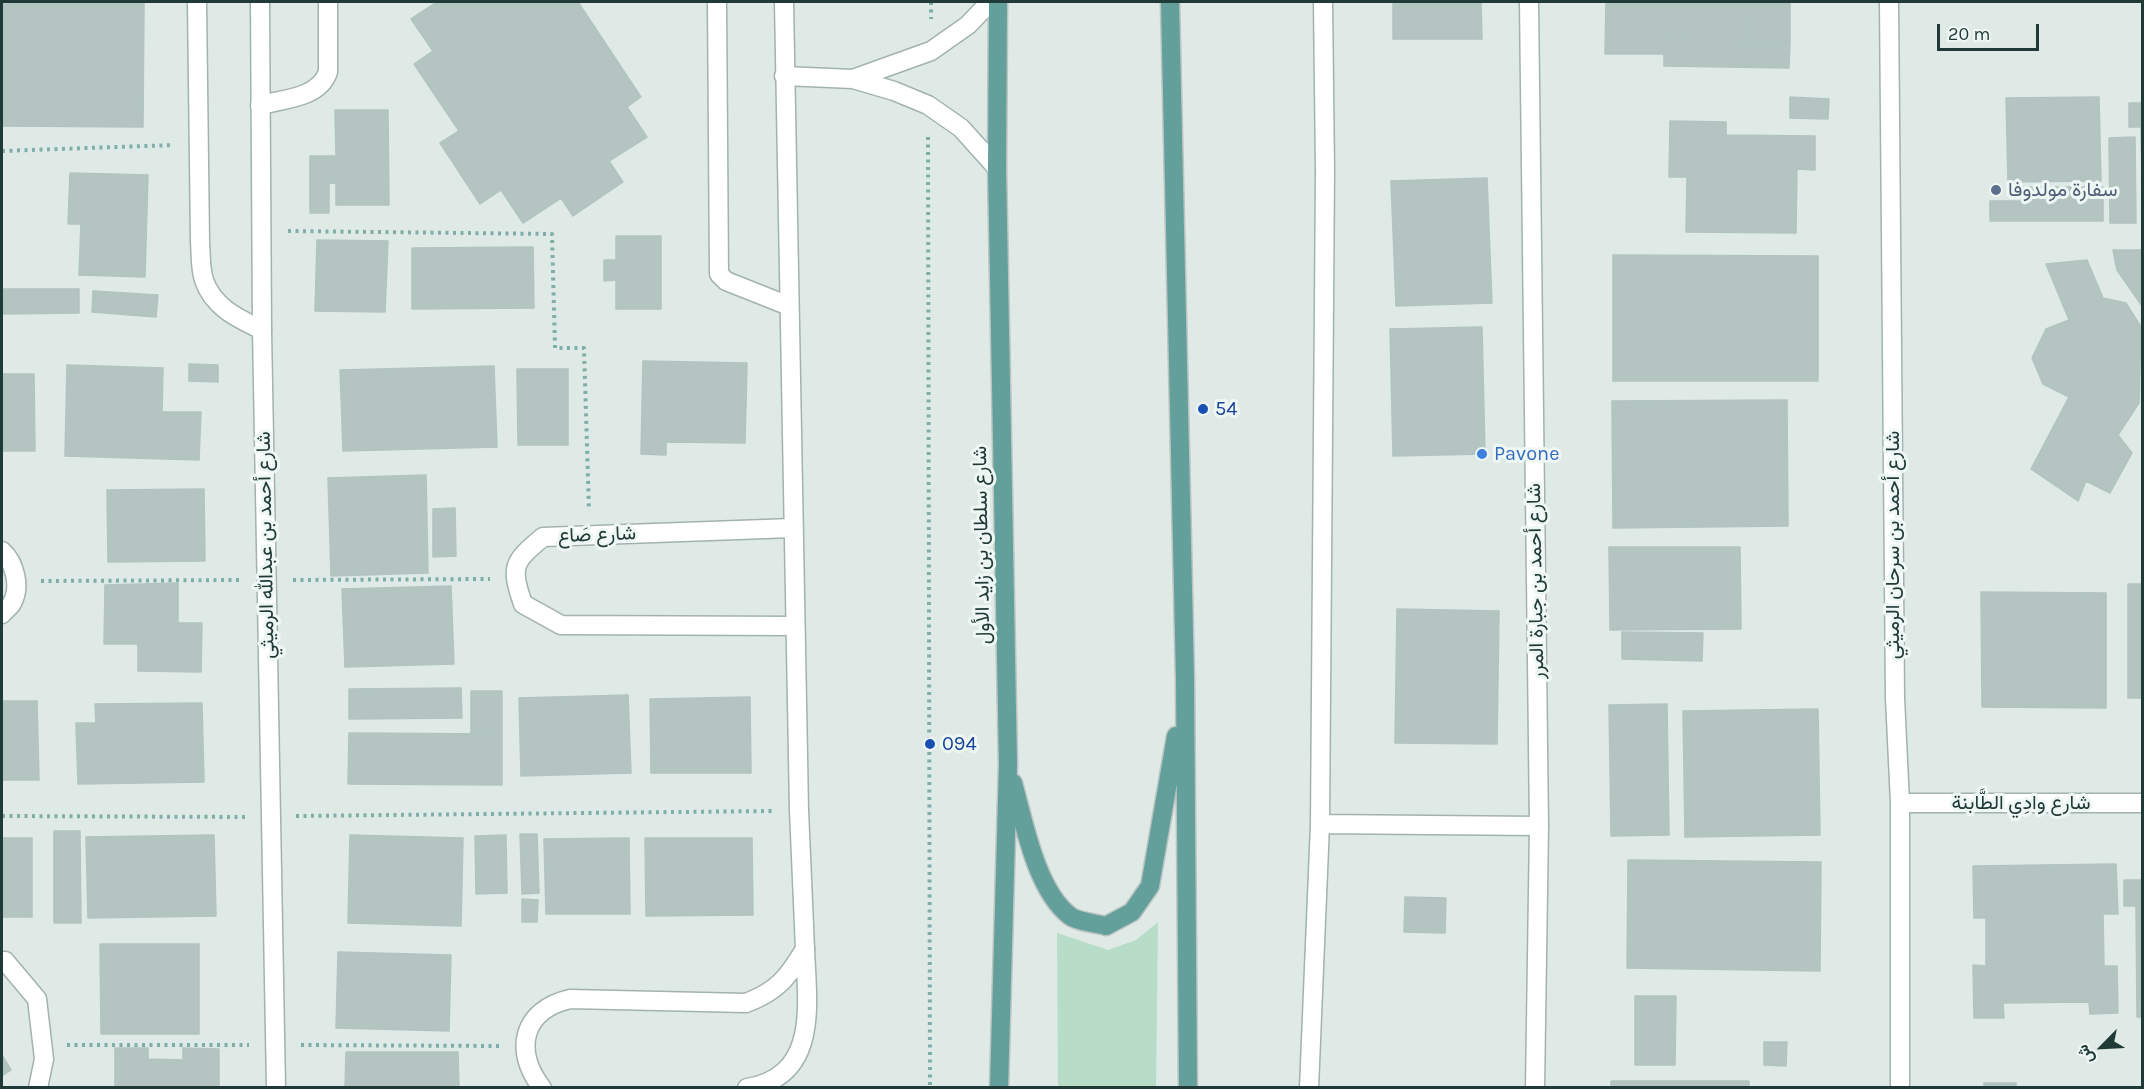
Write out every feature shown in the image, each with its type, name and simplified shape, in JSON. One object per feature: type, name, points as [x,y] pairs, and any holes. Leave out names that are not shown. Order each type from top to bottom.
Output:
[{"type":"main road","name":"شارع سلطان بن زايد الأول","points":[[998,2],[997,168],[1008,764],[999,1088]]},
{"type":"main road","points":[[1170,2],[1185,679],[1188,1088]]},
{"type":"main road","points":[[1008,764],[1027,836],[1046,889],[1071,917],[1106,926],[1132,912],[1150,886],[1168,792],[1185,679]]},
{"type":"street","points":[[197,2],[203,278],[212,299],[235,317],[262,330]]},
{"type":"street","name":"شارع أحمد بن عبدالله الرميثي","points":[[260,2],[262,330],[276,1088]]},
{"type":"street","points":[[260,105],[311,92],[325,81],[328,72],[328,2]]},
{"type":"street","points":[[717,2],[719,274],[726,281],[789,306]]},
{"type":"street","points":[[747,1088],[769,1081],[791,1064],[800,1051],[808,1020],[799,810],[784,2]]},
{"type":"street","points":[[854,79],[931,51],[968,25],[990,2]]},
{"type":"street","points":[[1309,1088],[1320,824],[1325,183],[1323,2]]},
{"type":"street","name":"شارع أحمد بن جبارة المرر","points":[[1529,2],[1539,826],[1535,1088]]},
{"type":"street","name":"شارع أحمد بن سرحان الرميثي","points":[[1889,2],[1894,698],[1900,803],[1899,1088]]},
{"type":"street","points":[[784,76],[854,79],[894,91],[928,105],[961,128],[997,168]]},
{"type":"street","name":"شارع صَاع","points":[[793,528],[543,537],[521,555],[514,578],[523,604],[561,625],[795,626]]},
{"type":"street","points":[[2,551],[10,559],[16,581],[12,603],[2,614]]},
{"type":"street","name":"شارع وادِي الطَّابنة","points":[[1900,803],[2142,803]]},
{"type":"street","points":[[1320,824],[1539,826]]},
{"type":"street","points":[[542,1088],[526,1062],[525,1046],[534,1020],[556,1002],[570,999],[746,1003],[764,996],[779,986],[805,948]]},
{"type":"street","points":[[2,961],[5,961],[37,999],[45,1059],[38,1088]]},
{"type":"path","points":[[931,2],[931,51]]},
{"type":"path","points":[[928,105],[930,1088]]},
{"type":"path","points":[[2,151],[199,144]]},
{"type":"path","points":[[261,231],[552,234],[555,348],[584,348],[590,536]]},
{"type":"path","points":[[2,816],[271,817],[799,810]]},
{"type":"green space","points":[[1158,922],[1156,1087],[1058,1087],[1057,933],[1108,950],[1136,940]]},
{"type":"building","points":[[2,2],[144,2],[143,127],[2,126]]},
{"type":"building","points":[[437,2],[578,2],[641,97],[627,107],[647,137],[609,161],[623,182],[573,216],[561,198],[523,223],[501,190],[480,204],[440,143],[459,131],[414,64],[433,51],[411,19]]},
{"type":"building","points":[[1393,2],[1481,2],[1482,39],[1393,39]]},
{"type":"building","points":[[1606,2],[1748,2],[1747,41],[1664,39],[1664,54],[1605,54]]},
{"type":"building","points":[[1748,2],[1790,2],[1790,41],[1747,41]]},
{"type":"building","points":[[1664,39],[1790,41],[1789,68],[1664,66]]},
{"type":"building","points":[[1790,97],[1829,99],[1828,119],[1790,118]]},
{"type":"building","points":[[2099,97],[2101,181],[2008,182],[2006,98]]},
{"type":"building","points":[[2129,103],[2142,103],[2142,173],[2141,127],[2129,127]]},
{"type":"building","points":[[335,110],[388,110],[389,205],[336,205],[336,183],[310,184],[310,156],[336,156]]},
{"type":"building","points":[[1670,121],[1726,122],[1726,135],[1815,136],[1815,170],[1797,169],[1796,233],[1686,232],[1687,177],[1669,177]]},
{"type":"building","points":[[2135,137],[2136,223],[2110,223],[2109,138]]},
{"type":"building","points":[[70,173],[148,175],[145,277],[79,275],[81,224],[68,224]]},
{"type":"building","points":[[1487,178],[1492,303],[1396,306],[1391,181]]},
{"type":"building","points":[[310,184],[329,184],[329,213],[310,213]]},
{"type":"building","points":[[2021,187],[2103,187],[2103,221],[1990,221],[1990,201],[2021,201]]},
{"type":"building","points":[[616,236],[661,236],[661,309],[616,309],[616,280],[604,281],[604,260],[616,260]]},
{"type":"building","points":[[317,240],[388,241],[385,312],[315,311]]},
{"type":"building","points":[[533,247],[534,308],[412,309],[412,248]]},
{"type":"building","points":[[2113,250],[2142,250],[2142,306],[2117,270]]},
{"type":"building","points":[[1613,255],[1818,256],[1818,381],[1613,381]]},
{"type":"building","points":[[2087,260],[2103,298],[2126,303],[2141,327],[2139,403],[2118,435],[2132,453],[2110,493],[2086,481],[2078,501],[2031,469],[2069,397],[2043,384],[2032,358],[2046,329],[2069,320],[2046,264]]},
{"type":"building","points":[[2,289],[79,289],[79,313],[2,314]]},
{"type":"building","points":[[93,291],[158,295],[156,317],[92,312]]},
{"type":"building","points":[[1482,327],[1485,454],[1393,456],[1390,329]]},
{"type":"building","points":[[643,361],[747,363],[745,443],[666,442],[666,455],[641,454]]},
{"type":"building","points":[[189,364],[218,365],[218,382],[189,381]]},
{"type":"building","points":[[67,365],[163,368],[162,412],[201,412],[199,460],[65,456]]},
{"type":"building","points":[[494,366],[497,447],[343,451],[340,370]]},
{"type":"building","points":[[517,369],[568,369],[568,445],[518,445]]},
{"type":"building","points":[[2,374],[34,374],[35,451],[2,451]]},
{"type":"building","points":[[1787,400],[1788,526],[1613,528],[1612,401]]},
{"type":"building","points":[[426,475],[428,573],[331,576],[328,478]]},
{"type":"building","points":[[204,489],[205,561],[108,562],[107,490]]},
{"type":"building","points":[[455,508],[456,556],[433,557],[433,509]]},
{"type":"building","points":[[1609,547],[1740,547],[1741,629],[1610,630]]},
{"type":"building","points":[[178,583],[178,623],[202,623],[201,672],[138,671],[138,644],[104,644],[105,585]]},
{"type":"building","points":[[2128,584],[2142,584],[2142,698],[2128,698]]},
{"type":"building","points":[[451,586],[454,664],[345,667],[342,589]]},
{"type":"building","points":[[1981,592],[2106,593],[2106,708],[1982,707]]},
{"type":"building","points":[[1397,609],[1499,611],[1497,744],[1395,743]]},
{"type":"building","points":[[1622,632],[1703,633],[1702,661],[1622,659]]},
{"type":"building","points":[[461,688],[462,718],[349,719],[349,689]]},
{"type":"building","points":[[471,691],[502,691],[502,734],[471,734]]},
{"type":"building","points":[[628,695],[631,773],[521,776],[519,698]]},
{"type":"building","points":[[750,697],[751,773],[651,773],[650,699]]},
{"type":"building","points":[[2,701],[37,701],[39,780],[2,780]]},
{"type":"building","points":[[202,703],[204,782],[78,784],[76,723],[96,723],[95,704]]},
{"type":"building","points":[[1667,704],[1669,835],[1611,836],[1609,705]]},
{"type":"building","points":[[1818,709],[1820,835],[1685,837],[1683,711]]},
{"type":"building","points":[[349,733],[502,734],[502,785],[348,784]]},
{"type":"building","points":[[54,831],[80,831],[81,923],[54,923]]},
{"type":"building","points":[[520,834],[537,834],[539,893],[522,894]]},
{"type":"building","points":[[214,835],[216,916],[88,918],[86,837]]},
{"type":"building","points":[[350,835],[463,838],[461,926],[348,923]]},
{"type":"building","points":[[506,835],[507,893],[476,894],[475,836]]},
{"type":"building","points":[[2,838],[32,838],[32,917],[2,917]]},
{"type":"building","points":[[629,838],[630,914],[546,914],[544,839]]},
{"type":"building","points":[[645,838],[752,838],[753,915],[646,916]]},
{"type":"building","points":[[1628,860],[1821,862],[1820,971],[1627,968]]},
{"type":"building","points":[[2116,864],[2118,914],[2103,914],[2104,966],[2117,966],[2118,1013],[2090,1014],[2089,1002],[2003,1003],[2004,1018],[1974,1018],[1973,965],[1986,966],[1986,918],[1974,918],[1973,866]]},
{"type":"building","points":[[2124,880],[2142,880],[2142,1017],[2137,1017],[2136,906],[2124,906]]},
{"type":"building","points":[[1405,897],[1446,898],[1445,933],[1404,932]]},
{"type":"building","points":[[522,899],[538,900],[537,922],[522,922]]},
{"type":"building","points":[[100,944],[199,944],[199,1034],[101,1034]]},
{"type":"building","points":[[338,952],[451,955],[449,1031],[336,1028]]},
{"type":"building","points":[[1635,996],[1676,996],[1675,1065],[1635,1065]]},
{"type":"building","points":[[1764,1042],[1787,1042],[1786,1066],[1764,1065]]},
{"type":"building","points":[[115,1048],[148,1048],[148,1059],[183,1060],[183,1048],[219,1049],[219,1088],[115,1088]]},
{"type":"building","points":[[346,1052],[458,1052],[459,1088],[345,1088]]},
{"type":"building","points":[[2,1055],[11,1070],[2,1076]]},
{"type":"building","points":[[1611,1081],[1749,1081],[1749,1088],[1611,1088]]},
{"type":"building","points":[[1984,1083],[2016,1083],[2016,1088],[1984,1088]]},
{"type":"place","name":"سفارة مولدوفا","points":[[1996,190]]},
{"type":"place","name":"54","points":[[1203,409]]},
{"type":"place","name":"Pavone","points":[[1482,454]]},
{"type":"place","name":"094","points":[[930,744]]}]
